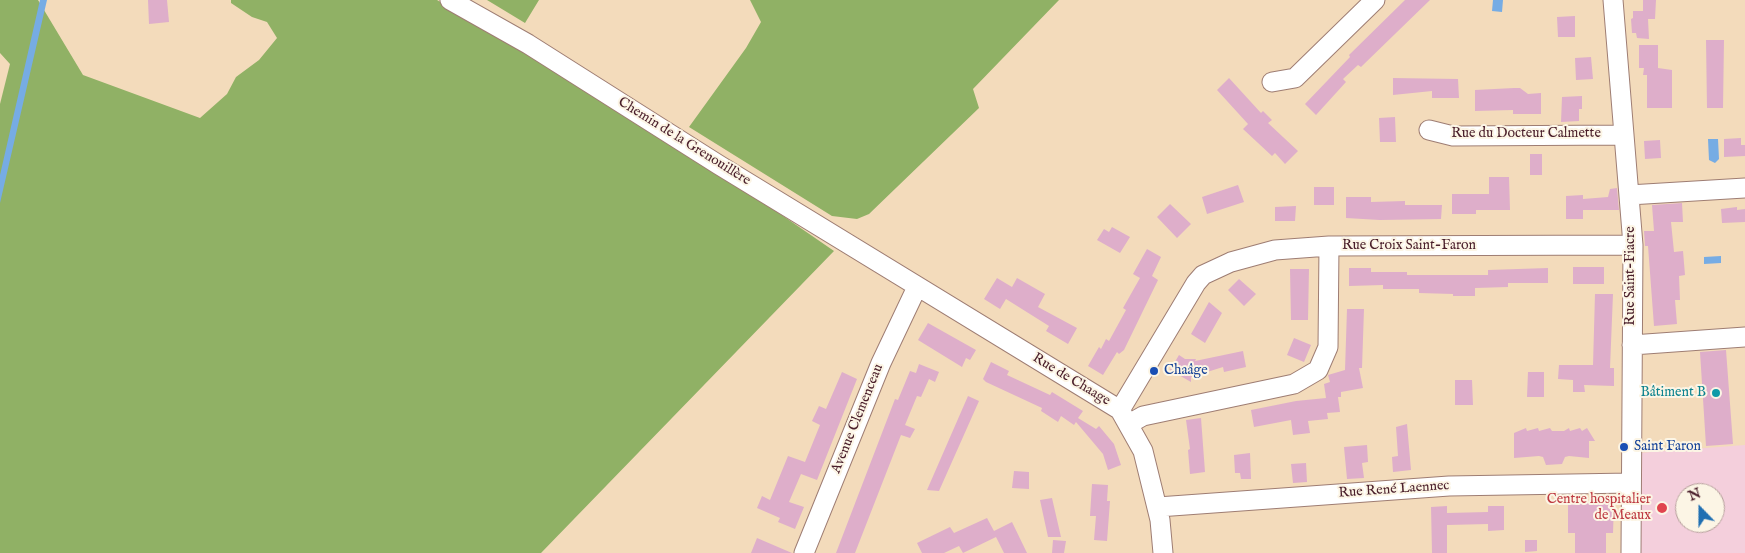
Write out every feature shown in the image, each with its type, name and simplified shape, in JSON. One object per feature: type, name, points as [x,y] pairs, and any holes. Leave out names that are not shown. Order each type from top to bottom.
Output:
[{"type":"street","name":"Chemin de la Grenouillère","points":[[450,0],[528,44],[719,166],[918,287]]},
{"type":"street","points":[[1272,82],[1295,78],[1375,0]]},
{"type":"street","name":"Rue Saint-Fiacre","points":[[1613,0],[1633,245],[1631,553]]},
{"type":"street","name":"Rue du Docteur Calmette","points":[[1429,130],[1452,136],[1624,135]]},
{"type":"street","points":[[1629,195],[1745,188]]},
{"type":"street","name":"Rue Croix Saint-Faron","points":[[1124,417],[1143,416],[1294,384],[1318,370],[1328,346],[1329,246],[1633,245]]},
{"type":"street","points":[[1163,553],[1158,507],[1143,451],[1124,417],[1196,283],[1204,275],[1231,262],[1275,250],[1329,246]]},
{"type":"street","name":"Rue de Chaage","points":[[918,287],[1124,417]]},
{"type":"street","name":"Avenue Clemenceau","points":[[804,553],[881,362],[918,287]]},
{"type":"street","points":[[1632,345],[1745,337]]},
{"type":"street","name":"Rue René Laennec","points":[[1158,507],[1439,486],[1632,483]]},
{"type":"shaded area","name":"Centre hospitalier de Meaux","points":[[1745,445],[1745,553],[1639,553],[1638,453]]},
{"type":"green space","points":[[0,0],[38,0],[83,75],[200,118],[227,94],[236,77],[259,60],[277,38],[267,22],[252,17],[231,3],[231,0],[437,0],[508,41],[712,167],[834,251],[541,553],[0,553],[0,104],[10,64],[0,53]]},
{"type":"green space","points":[[487,0],[539,0],[525,23]]},
{"type":"green space","points":[[750,0],[1059,0],[973,89],[979,108],[869,214],[857,219],[832,216],[689,127],[746,48],[761,22]]},
{"type":"water","points":[[40,0],[47,0],[0,203],[0,175]]},
{"type":"water","points":[[1493,0],[1503,0],[1502,12],[1492,11]]},
{"type":"water","points":[[1708,139],[1718,139],[1719,159],[1715,163],[1709,160]]},
{"type":"water","points":[[1721,256],[1721,263],[1704,264],[1704,257]]},
{"type":"building","points":[[148,0],[167,0],[169,22],[149,24]]},
{"type":"building","points":[[1405,0],[1430,0],[1361,67],[1358,65],[1343,79],[1346,82],[1316,115],[1305,104],[1350,57],[1349,55]]},
{"type":"building","points":[[1643,0],[1656,0],[1655,19],[1648,19],[1649,39],[1637,38],[1636,33],[1632,33],[1631,19],[1633,18],[1633,11],[1643,11]]},
{"type":"building","points":[[1575,16],[1575,37],[1558,37],[1557,17]]},
{"type":"building","points":[[1706,40],[1724,40],[1723,108],[1707,108]]},
{"type":"building","points":[[1639,45],[1658,45],[1658,68],[1672,70],[1672,108],[1647,108],[1647,75],[1643,75],[1644,68],[1639,68]]},
{"type":"building","points":[[1591,57],[1593,79],[1576,80],[1575,58]]},
{"type":"building","points":[[1229,78],[1261,113],[1263,111],[1272,120],[1268,123],[1298,151],[1285,164],[1275,153],[1272,156],[1243,129],[1248,124],[1217,90]]},
{"type":"building","points":[[1393,78],[1458,79],[1459,98],[1432,98],[1432,91],[1393,95]]},
{"type":"building","points":[[1520,88],[1528,94],[1541,93],[1541,114],[1513,114],[1513,110],[1475,111],[1475,90]]},
{"type":"building","points":[[1582,96],[1582,109],[1579,109],[1579,121],[1561,122],[1562,97]]},
{"type":"building","points":[[1395,117],[1396,142],[1380,142],[1379,118]]},
{"type":"building","points":[[1741,138],[1741,145],[1745,145],[1745,156],[1724,157],[1724,139]]},
{"type":"building","points":[[1660,140],[1661,158],[1645,159],[1644,141]]},
{"type":"building","points":[[1530,154],[1542,154],[1542,175],[1530,175]]},
{"type":"building","points":[[1489,177],[1509,177],[1510,210],[1476,210],[1476,214],[1452,214],[1452,194],[1489,194]]},
{"type":"building","points":[[1238,185],[1244,202],[1207,214],[1202,197]]},
{"type":"building","points":[[1314,187],[1334,187],[1334,205],[1314,205]]},
{"type":"building","points":[[1617,188],[1619,210],[1583,210],[1583,219],[1566,219],[1566,196],[1583,195],[1583,199],[1608,197],[1610,189]]},
{"type":"building","points":[[1346,197],[1371,197],[1371,202],[1405,201],[1405,205],[1442,205],[1441,219],[1380,220],[1346,218]]},
{"type":"building","points":[[1682,203],[1683,222],[1671,222],[1674,252],[1683,251],[1685,275],[1679,276],[1680,300],[1675,300],[1677,324],[1654,326],[1648,246],[1645,246],[1644,231],[1654,231],[1652,205]]},
{"type":"building","points":[[1170,204],[1191,224],[1177,238],[1157,217]]},
{"type":"building","points":[[1296,206],[1295,221],[1275,221],[1275,207]]},
{"type":"building","points":[[1737,207],[1737,210],[1745,209],[1745,222],[1722,223],[1721,209]]},
{"type":"building","points":[[1112,227],[1130,237],[1120,253],[1097,240],[1104,229],[1109,232]]},
{"type":"building","points":[[1147,249],[1161,257],[1152,276],[1158,280],[1124,350],[1119,354],[1117,352],[1103,375],[1088,366],[1099,347],[1101,349],[1106,339],[1109,341],[1126,310],[1123,308],[1140,278],[1133,274]]},
{"type":"building","points":[[1573,267],[1604,267],[1604,284],[1573,284]]},
{"type":"building","points":[[1349,268],[1371,268],[1371,272],[1407,272],[1407,275],[1488,275],[1488,270],[1548,268],[1548,283],[1508,283],[1508,287],[1475,288],[1475,296],[1453,296],[1453,294],[1419,293],[1419,289],[1383,289],[1383,285],[1349,286]]},
{"type":"building","points":[[1290,269],[1309,269],[1308,320],[1291,320]]},
{"type":"building","points":[[997,278],[1012,287],[1017,278],[1045,294],[1038,307],[1077,328],[1068,344],[1046,331],[1049,326],[1006,299],[1000,309],[984,299]]},
{"type":"building","points":[[1239,279],[1256,294],[1244,306],[1228,290]]},
{"type":"building","points":[[1595,294],[1613,294],[1610,368],[1614,368],[1614,386],[1584,385],[1585,392],[1573,392],[1573,380],[1558,379],[1559,365],[1593,365]]},
{"type":"building","points":[[1209,302],[1222,313],[1205,343],[1191,334]]},
{"type":"building","points":[[1347,309],[1364,309],[1362,368],[1359,368],[1363,388],[1341,392],[1341,397],[1338,397],[1340,412],[1327,413],[1328,419],[1308,421],[1310,433],[1293,435],[1291,420],[1254,427],[1251,410],[1296,401],[1326,398],[1324,384],[1330,382],[1328,375],[1345,370]]},
{"type":"building","points":[[928,323],[976,350],[970,360],[966,358],[962,367],[918,340]]},
{"type":"building","points":[[1294,338],[1311,345],[1304,362],[1287,355]]},
{"type":"building","name":"Bâtiment B","points":[[1726,350],[1733,444],[1706,446],[1700,352]]},
{"type":"building","points":[[1243,351],[1246,367],[1224,372],[1223,367],[1191,377],[1191,382],[1170,370],[1179,355],[1185,359],[1196,359],[1195,361]]},
{"type":"building","points":[[991,362],[1009,371],[1007,375],[1050,395],[1052,392],[1083,411],[1078,418],[1096,429],[1099,426],[1114,444],[1121,465],[1108,470],[1103,454],[1076,422],[1074,425],[1061,416],[1058,422],[1041,411],[1042,408],[986,382],[983,379]]},
{"type":"building","points":[[919,364],[939,372],[935,382],[929,379],[921,397],[917,396],[905,425],[915,429],[910,438],[901,435],[855,553],[836,553],[895,399],[898,400],[910,371],[916,373]]},
{"type":"building","points":[[842,372],[857,379],[817,480],[801,474],[789,502],[804,507],[795,529],[778,522],[780,518],[757,508],[762,496],[770,500],[788,456],[805,462],[820,425],[812,421],[819,406],[826,409]]},
{"type":"building","points":[[1528,372],[1544,372],[1544,397],[1527,397]]},
{"type":"building","points":[[1455,380],[1472,380],[1473,405],[1455,405]]},
{"type":"building","points":[[968,396],[979,401],[939,491],[927,490]]},
{"type":"building","points":[[1201,418],[1205,472],[1190,474],[1188,450],[1190,449],[1186,420]]},
{"type":"building","points":[[1407,424],[1411,470],[1393,472],[1392,457],[1398,456],[1396,427]]},
{"type":"building","points":[[1526,428],[1527,431],[1538,428],[1539,431],[1550,428],[1552,431],[1564,431],[1569,428],[1570,431],[1580,428],[1582,431],[1587,428],[1595,441],[1589,441],[1589,458],[1569,456],[1565,457],[1562,464],[1546,465],[1543,457],[1539,456],[1514,458],[1514,433]]},
{"type":"building","points":[[1367,445],[1368,462],[1362,463],[1364,478],[1347,479],[1344,447]]},
{"type":"building","points":[[1250,453],[1251,479],[1241,479],[1240,473],[1235,473],[1234,455]]},
{"type":"building","points":[[1306,463],[1307,482],[1293,483],[1291,464]]},
{"type":"building","points":[[1014,471],[1029,472],[1029,489],[1012,488]]},
{"type":"building","points":[[1092,484],[1108,485],[1107,501],[1110,501],[1107,541],[1094,540],[1096,516],[1090,516]]},
{"type":"building","points":[[1052,498],[1061,537],[1048,537],[1040,500]]},
{"type":"building","points":[[1568,503],[1614,503],[1613,533],[1606,533],[1606,553],[1575,553],[1575,533],[1568,533]]},
{"type":"building","points":[[1447,506],[1447,513],[1488,512],[1488,506],[1504,506],[1504,530],[1488,531],[1488,524],[1447,525],[1447,553],[1432,553],[1431,507]]},
{"type":"building","points":[[987,518],[994,531],[1012,522],[1027,553],[1004,553],[996,537],[963,553],[959,546],[944,553],[922,553],[917,543],[950,527],[954,533]]},
{"type":"building","points":[[757,538],[792,553],[751,553]]},
{"type":"building","points":[[1053,540],[1066,541],[1064,553],[1052,553]]},
{"type":"building","points":[[1525,540],[1537,540],[1537,551],[1525,552]]},
{"type":"place","name":"Chaâge","points":[[1154,371]]},
{"type":"place","name":"Bâtiment B","points":[[1716,393]]},
{"type":"place","name":"Saint Faron","points":[[1624,447]]},
{"type":"place","name":"Centre hospitalier de Meaux","points":[[1662,508]]}]
